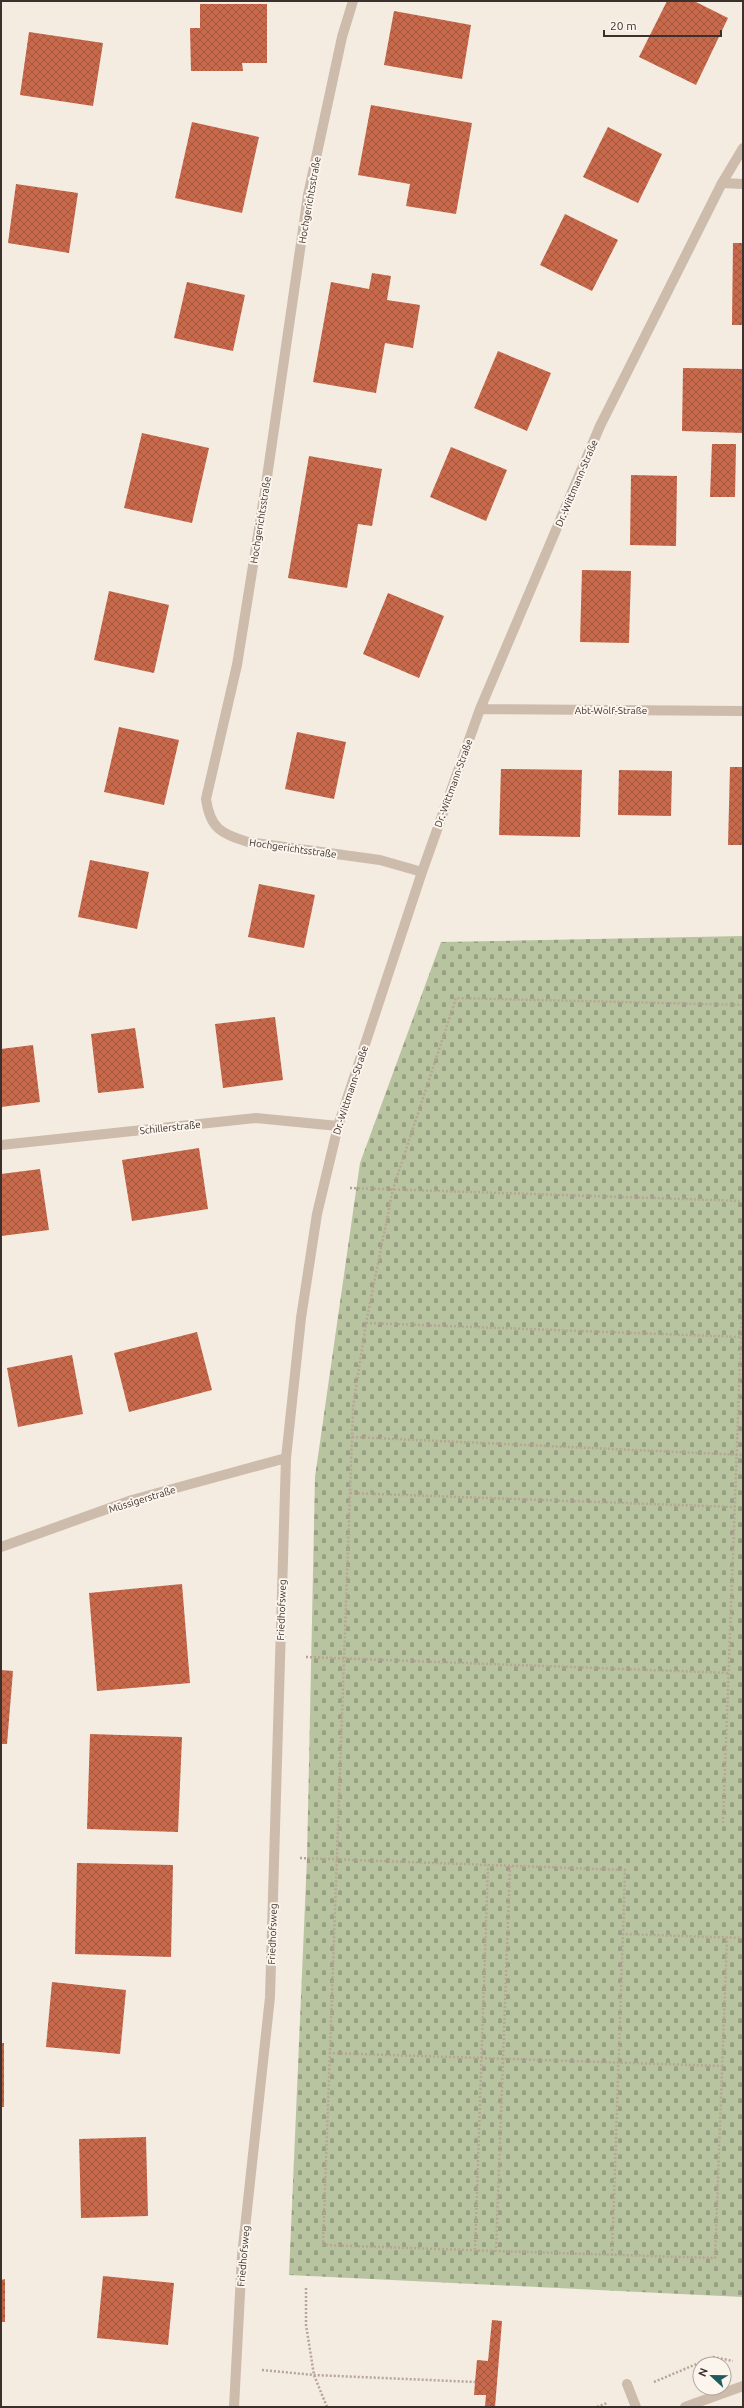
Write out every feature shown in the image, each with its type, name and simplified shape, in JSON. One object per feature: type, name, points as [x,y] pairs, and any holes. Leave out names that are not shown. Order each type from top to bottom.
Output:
[{"type":"street","name":"Hochgerichtsstraße","points":[[353,1],[342,38],[308,194],[265,491],[237,665],[206,799],[208,816],[218,829],[233,838],[248,842],[380,860],[422,872]]},
{"type":"street","name":"Dr.-Wittmann-Straße","points":[[286,1458],[301,1318],[316,1214],[338,1126],[422,872],[480,709],[600,426],[722,183],[743,148]]},
{"type":"street","points":[[722,183],[743,184]]},
{"type":"street","name":"Abt-Wolf-Straße","points":[[480,709],[743,711]]},
{"type":"street","name":"Schillerstraße","points":[[1,1145],[256,1118],[338,1126]]},
{"type":"street","name":"Müssigerstraße","points":[[1,1547],[132,1500],[286,1458]]},
{"type":"street","name":"Friedhofsweg","points":[[234,2407],[242,2256],[270,1997],[286,1458]]},
{"type":"street","points":[[685,2407],[743,2386]]},
{"type":"street","points":[[629,2388],[636,2407]]},
{"type":"path","points":[[727,1937],[715,2258],[323,2245],[353,1407],[366,1323],[392,1189],[456,998],[743,1005]]},
{"type":"path","points":[[323,1187],[743,1201]]},
{"type":"path","points":[[723,1823],[743,1277]]},
{"type":"path","points":[[366,1323],[741,1337]]},
{"type":"path","points":[[352,1437],[743,1455]]},
{"type":"path","points":[[350,1493],[735,1507]]},
{"type":"path","points":[[280,1656],[344,1660],[729,1673]]},
{"type":"path","points":[[329,1859],[625,1870],[612,2255]]},
{"type":"path","points":[[474,2250],[488,1865]]},
{"type":"path","points":[[496,2250],[510,1866]]},
{"type":"path","points":[[623,1934],[743,1938]]},
{"type":"path","points":[[330,2053],[722,2066]]},
{"type":"path","points":[[306,2288],[306,2325],[314,2375],[327,2407]]},
{"type":"path","points":[[597,2407],[629,2388],[713,2357],[736,2362]]},
{"type":"path","points":[[261,2370],[314,2375],[475,2382]]},
{"type":"green space","points":[[743,936],[743,2297],[289,2275],[307,1858],[315,1477],[360,1163],[441,942]]},
{"type":"building","points":[[667,1],[694,1],[728,18],[696,85],[639,57]]},
{"type":"building","points":[[200,4],[267,4],[267,63],[242,63],[243,71],[191,71],[190,28],[200,28]]},
{"type":"building","points":[[394,11],[471,25],[462,79],[384,65]]},
{"type":"building","points":[[29,32],[103,43],[93,106],[20,95]]},
{"type":"building","points":[[371,105],[472,123],[456,214],[406,206],[410,184],[358,175]]},
{"type":"building","points":[[192,122],[259,137],[242,213],[175,198]]},
{"type":"building","points":[[608,127],[662,154],[638,203],[583,177]]},
{"type":"building","points":[[16,184],[78,193],[69,253],[8,243]]},
{"type":"building","points":[[565,214],[618,240],[592,291],[540,265]]},
{"type":"building","points":[[733,243],[743,243],[743,325],[732,325]]},
{"type":"building","points":[[372,273],[391,276],[387,300],[420,305],[413,348],[385,343],[376,393],[313,382],[331,282],[369,289]]},
{"type":"building","points":[[187,282],[245,295],[233,351],[174,338]]},
{"type":"building","points":[[498,351],[551,373],[527,431],[474,408]]},
{"type":"building","points":[[683,368],[743,369],[743,433],[682,431]]},
{"type":"building","points":[[142,433],[209,448],[192,523],[124,508]]},
{"type":"building","points":[[712,444],[736,444],[735,497],[710,497]]},
{"type":"building","points":[[451,447],[507,470],[486,521],[430,497]]},
{"type":"building","points":[[309,456],[382,469],[372,526],[358,524],[347,588],[288,578]]},
{"type":"building","points":[[631,475],[677,476],[676,546],[630,545]]},
{"type":"building","points":[[582,570],[631,571],[629,643],[580,642]]},
{"type":"building","points":[[109,591],[169,605],[154,673],[94,660]]},
{"type":"building","points":[[388,593],[444,616],[419,678],[363,654]]},
{"type":"building","points":[[119,727],[179,740],[164,805],[104,792]]},
{"type":"building","points":[[297,732],[346,742],[334,799],[285,789]]},
{"type":"building","points":[[730,767],[743,767],[743,845],[728,845]]},
{"type":"building","points":[[501,769],[582,770],[580,837],[499,835]]},
{"type":"building","points":[[619,770],[672,771],[671,816],[618,815]]},
{"type":"building","points":[[90,860],[149,872],[137,929],[78,917]]},
{"type":"building","points":[[259,884],[315,895],[304,948],[248,937]]},
{"type":"building","points":[[275,1017],[283,1080],[223,1088],[215,1024]]},
{"type":"building","points":[[135,1028],[144,1088],[98,1093],[91,1034]]},
{"type":"building","points":[[33,1045],[40,1102],[1,1107],[1,1049]]},
{"type":"building","points":[[199,1148],[208,1209],[132,1221],[122,1160]]},
{"type":"building","points":[[40,1169],[49,1230],[1,1236],[1,1174]]},
{"type":"building","points":[[197,1332],[212,1390],[129,1412],[114,1353]]},
{"type":"building","points":[[72,1355],[83,1414],[18,1427],[7,1368]]},
{"type":"building","points":[[182,1584],[190,1683],[97,1691],[89,1593]]},
{"type":"building","points":[[1,1670],[13,1671],[7,1744],[1,1744]]},
{"type":"building","points":[[90,1734],[182,1737],[178,1832],[87,1829]]},
{"type":"building","points":[[77,1863],[173,1865],[171,1957],[75,1954]]},
{"type":"building","points":[[52,1982],[126,1990],[120,2054],[46,2047]]},
{"type":"building","points":[[1,2043],[4,2043],[4,2107],[1,2107]]},
{"type":"building","points":[[146,2137],[148,2216],[81,2218],[79,2139]]},
{"type":"building","points":[[103,2276],[174,2283],[168,2345],[97,2338]]},
{"type":"building","points":[[5,2279],[5,2322],[1,2322],[1,2280]]},
{"type":"building","points":[[492,2320],[502,2321],[495,2407],[485,2407],[486,2395],[474,2395],[475,2382],[477,2360],[488,2361]]}]
